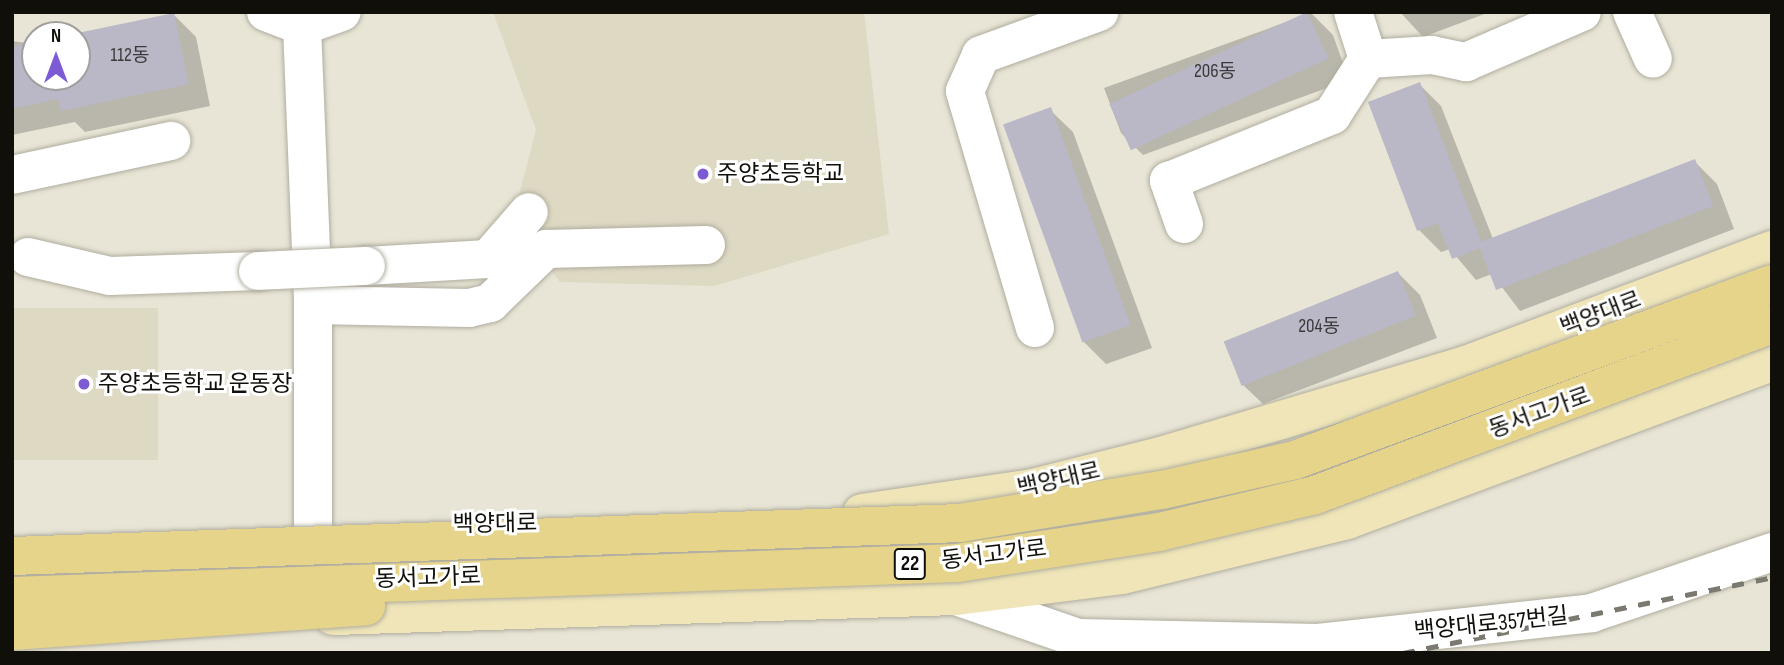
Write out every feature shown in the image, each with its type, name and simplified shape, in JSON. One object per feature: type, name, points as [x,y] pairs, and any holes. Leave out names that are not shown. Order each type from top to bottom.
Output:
[{"type":"highway","name":"동서고가로","points":[[12,556],[960,523],[1162,491],[1295,460],[1420,419],[1772,284]]},
{"type":"highway","name":"동서고가로","points":[[12,597],[552,574],[957,563],[1159,532],[1315,495],[1772,324]]},
{"type":"highway","points":[[12,536],[105,551]]},
{"type":"highway","points":[[12,629],[445,601],[552,574]]},
{"type":"main road","name":"백양대로","points":[[12,536],[850,515],[1033,488],[1463,366],[1772,250]]},
{"type":"main road","points":[[12,629],[956,596],[1189,562],[1347,520],[1772,362]]},
{"type":"street","points":[[266,12],[302,26],[342,12]]},
{"type":"street","points":[[1035,328],[965,91],[981,55],[1099,12]]},
{"type":"street","points":[[1353,12],[1368,60]]},
{"type":"street","points":[[1368,60],[1432,55],[1465,62],[1582,12]]},
{"type":"street","points":[[1632,12],[1653,60]]},
{"type":"street","points":[[302,26],[313,304],[314,617]]},
{"type":"street","points":[[1184,225],[1169,181],[1332,115],[1368,60]]},
{"type":"street","points":[[12,175],[171,141]]},
{"type":"street","points":[[28,257],[110,276],[488,259],[529,212]]},
{"type":"street","points":[[313,304],[469,308],[490,303],[546,249],[706,246]]},
{"type":"street","name":"백양대로357번길","points":[[956,596],[1077,638],[1318,643],[1591,613],[1772,552]]},
{"type":"shaded area","name":"주양초등학교","points":[[493,12],[864,12],[889,234],[714,286],[560,282],[513,218],[536,130]]},
{"type":"shaded area","name":"주양초등학교 운동장","points":[[12,308],[158,308],[158,460],[12,460]]},
{"type":"building","points":[[1307,12],[1329,58],[1131,150],[1109,104]]},
{"type":"building","points":[[174,13],[189,84],[61,111],[58,99],[12,109],[12,47],[21,45],[21,91],[91,91],[91,30]]},
{"type":"building","points":[[1420,82],[1481,242],[1695,159],[1713,206],[1496,290],[1480,248],[1452,259],[1438,223],[1417,231],[1368,102]]},
{"type":"building","points":[[1051,107],[1130,325],[1082,342],[1003,124]]},
{"type":"building","points":[[1398,271],[1416,316],[1242,386],[1224,341]]},
{"type":"railway","points":[[1403,653],[1772,577]]},
{"type":"place","name":"주양초등학교","points":[[703,174]]},
{"type":"place","name":"주양초등학교 운동장","points":[[84,384]]}]
